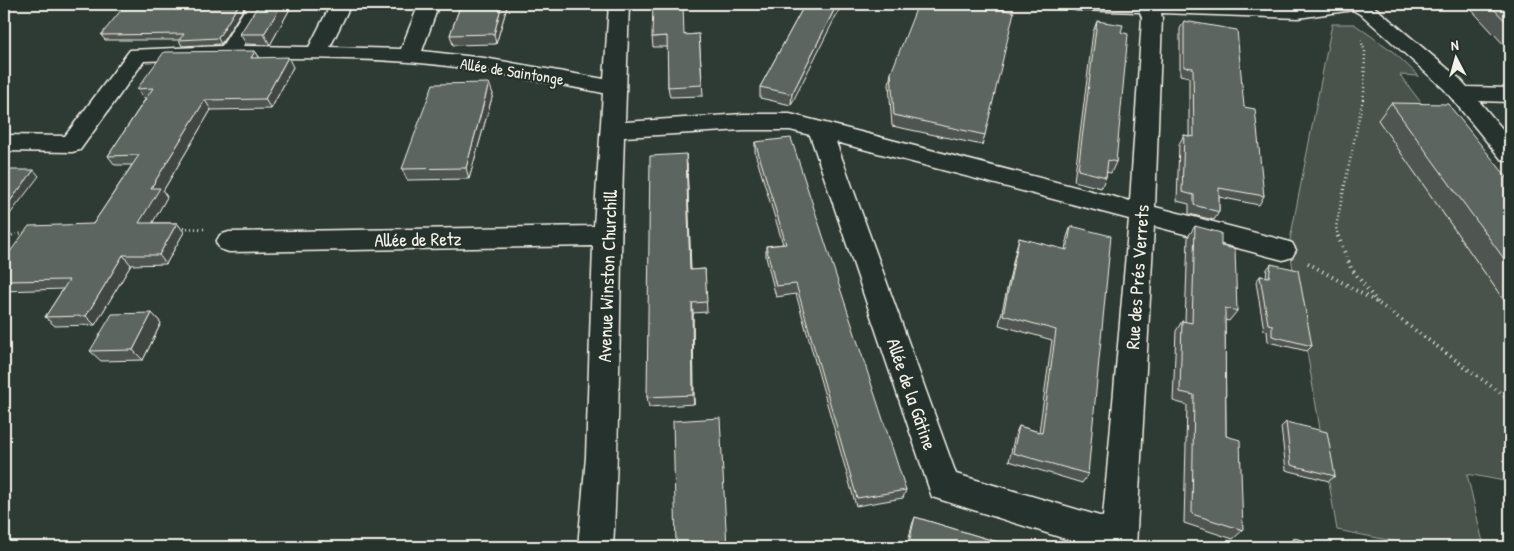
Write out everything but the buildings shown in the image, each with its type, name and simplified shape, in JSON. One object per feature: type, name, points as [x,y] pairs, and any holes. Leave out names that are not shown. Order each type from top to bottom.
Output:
[{"type":"street","points":[[228,52],[258,4]]},
{"type":"street","points":[[316,53],[341,4]]},
{"type":"street","points":[[409,56],[429,4]]},
{"type":"street","name":"Avenue Winston Churchill","points":[[595,547],[602,457],[607,236],[620,4]]},
{"type":"street","points":[[1077,4],[1298,12],[1360,6],[1463,94],[1510,154]]},
{"type":"street","name":"Rue des Prés Verrets","points":[[1118,543],[1142,213],[1152,18],[1149,7]]},
{"type":"street","name":"Allée de Saintonge","points":[[4,143],[72,144],[138,55],[228,52],[409,56],[484,65],[614,88]]},
{"type":"street","points":[[1463,94],[1510,95]]},
{"type":"street","points":[[612,130],[743,122],[790,122],[1283,250]]},
{"type":"street","name":"Allée de la Gâtine","points":[[820,129],[944,486],[1118,543]]},
{"type":"street","name":"Allée de Retz","points":[[229,242],[607,236]]},
{"type":"path","points":[[1360,6],[1352,17],[1365,51],[1364,94],[1336,227],[1339,244],[1348,264],[1363,286],[1378,303]]},
{"type":"path","points":[[177,228],[210,229],[229,242]]},
{"type":"path","points":[[4,237],[36,230]]},
{"type":"path","points":[[1283,250],[1378,303],[1510,400]]},
{"type":"shaded area","points":[[1332,24],[1354,24],[1391,50],[1419,76],[1400,75],[1435,121],[1379,121],[1510,309],[1510,482],[1467,474],[1484,547],[1424,547],[1337,530],[1289,245]]}]
